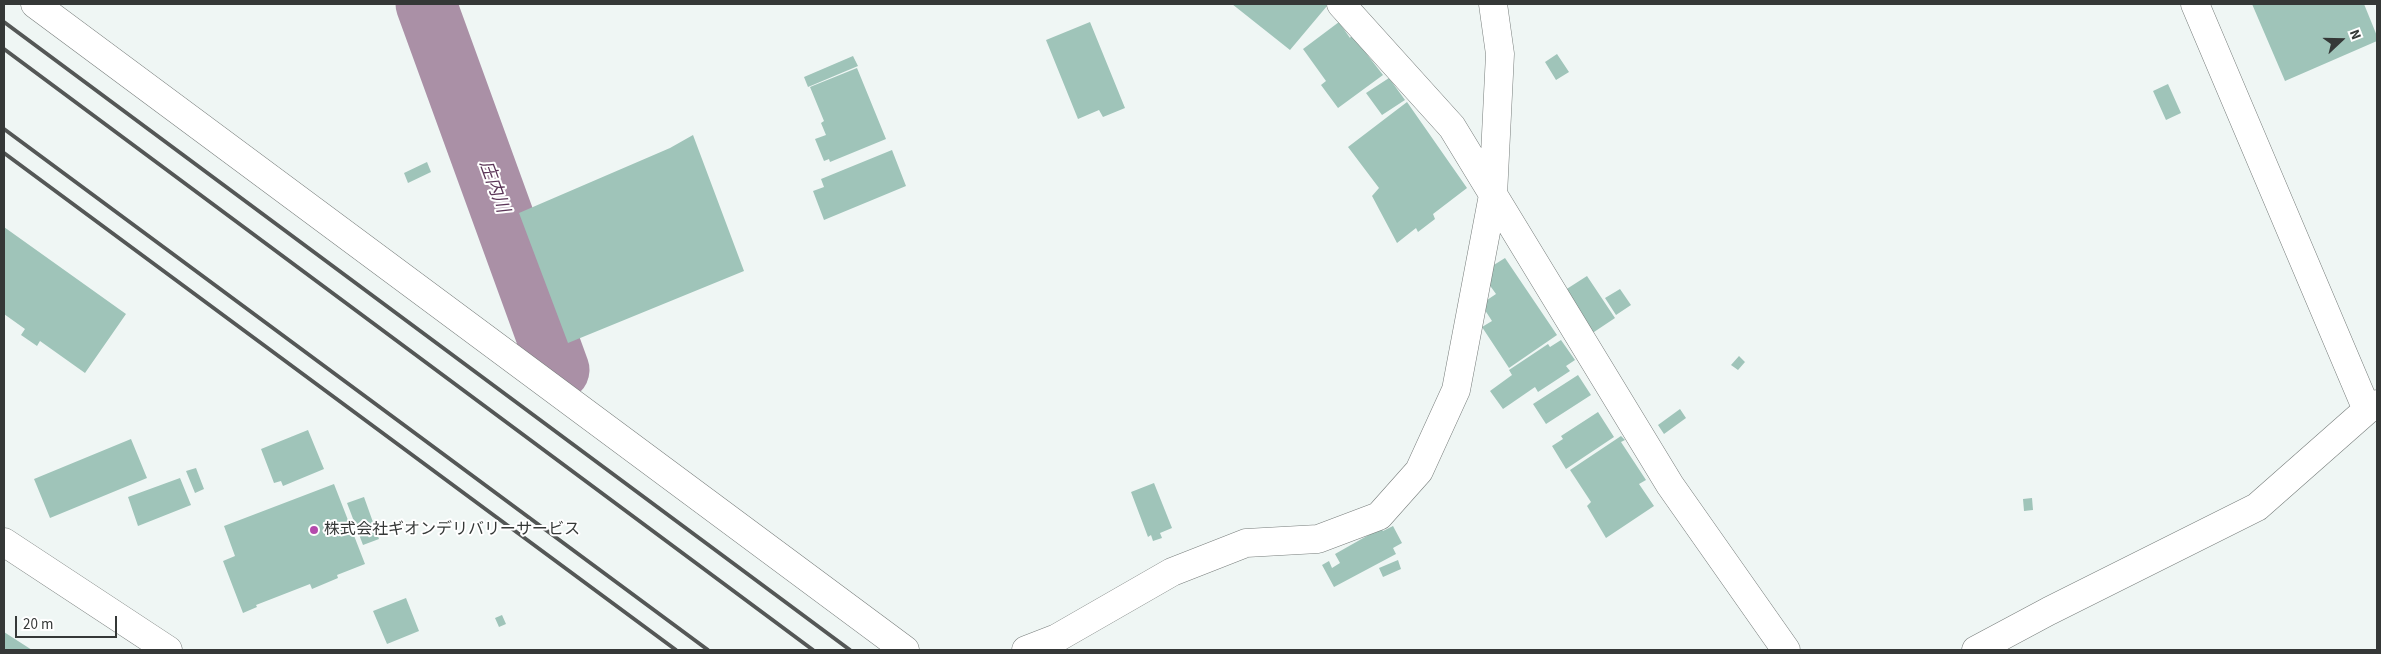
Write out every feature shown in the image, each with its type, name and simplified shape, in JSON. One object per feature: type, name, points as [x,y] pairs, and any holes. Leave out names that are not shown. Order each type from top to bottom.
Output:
[{"type":"main road","points":[[35,4],[905,650]]},
{"type":"main road","points":[[1341,4],[1452,127],[1670,486],[1786,650]]},
{"type":"main road","points":[[1026,650],[1057,638],[1172,572],[1227,550],[1246,543],[1318,539],[1379,516],[1419,471],[1456,390],[1493,195],[1500,54],[1492,4]]},
{"type":"main road","points":[[1976,650],[2049,611],[2257,507],[2372,407],[2195,4]]},
{"type":"main road","points":[[4,542],[168,650]]},
{"type":"building","points":[[1232,4],[1325,4],[1327,6],[1290,50]]},
{"type":"building","points":[[2252,4],[2364,4],[2377,36],[2377,41],[2285,81]]},
{"type":"building","points":[[1090,22],[1125,108],[1103,117],[1099,110],[1078,119],[1046,40]]},
{"type":"building","points":[[1339,22],[1350,38],[1352,35],[1383,75],[1338,108],[1321,85],[1326,81],[1303,49]]},
{"type":"building","points":[[1557,54],[1569,72],[1556,80],[1545,62]]},
{"type":"building","points":[[853,56],[858,66],[808,87],[804,77]]},
{"type":"building","points":[[857,68],[886,139],[830,162],[829,159],[824,161],[815,139],[826,135],[821,123],[824,121],[810,87]]},
{"type":"building","points":[[1389,78],[1405,100],[1382,115],[1366,93]]},
{"type":"building","points":[[2168,84],[2181,113],[2166,120],[2153,91]]},
{"type":"building","points":[[1407,102],[1467,188],[1433,214],[1435,219],[1418,232],[1416,228],[1397,243],[1372,196],[1379,188],[1348,147]]},
{"type":"building","points":[[693,135],[744,271],[568,343],[519,213],[670,148]]},
{"type":"building","points":[[892,150],[906,186],[824,220],[813,191],[824,187],[821,179]]},
{"type":"building","points":[[427,162],[431,172],[408,183],[404,173]]},
{"type":"building","points":[[4,227],[126,314],[85,373],[40,341],[37,346],[21,335],[25,329],[4,314]]},
{"type":"building","points":[[1505,258],[1557,335],[1509,368],[1482,327],[1492,321],[1481,304],[1496,294],[1481,273]]},
{"type":"building","points":[[1587,276],[1615,318],[1591,334],[1562,292]]},
{"type":"building","points":[[1620,289],[1631,305],[1616,315],[1605,298]]},
{"type":"building","points":[[1561,340],[1575,360],[1566,366],[1570,371],[1538,392],[1535,387],[1503,409],[1490,391],[1512,375],[1509,370],[1548,344],[1550,347]]},
{"type":"building","points":[[1739,356],[1745,362],[1738,370],[1731,365]]},
{"type":"building","points":[[1578,375],[1591,395],[1546,424],[1533,404]]},
{"type":"building","points":[[1680,409],[1686,418],[1664,434],[1658,425]]},
{"type":"building","points":[[1598,412],[1614,437],[1566,469],[1552,446],[1563,439],[1561,436]]},
{"type":"building","points":[[308,430],[324,469],[283,486],[281,481],[274,483],[261,449]]},
{"type":"building","points":[[1621,436],[1625,440],[1621,442],[1646,480],[1639,484],[1654,506],[1606,538],[1587,506],[1591,502],[1570,470]]},
{"type":"building","points":[[131,439],[147,478],[50,518],[34,479]]},
{"type":"building","points":[[196,468],[204,489],[195,493],[186,471]]},
{"type":"building","points":[[180,478],[191,505],[138,526],[128,497]]},
{"type":"building","points":[[1154,483],[1172,528],[1160,533],[1162,538],[1153,541],[1151,535],[1148,537],[1131,492]]},
{"type":"building","points":[[334,484],[365,564],[337,575],[338,578],[312,589],[310,584],[256,605],[257,607],[243,613],[223,561],[235,556],[224,526]]},
{"type":"building","points":[[364,497],[379,539],[363,545],[347,503]]},
{"type":"building","points":[[2032,498],[2033,510],[2024,511],[2023,499]]},
{"type":"building","points":[[1393,526],[1402,543],[1393,548],[1396,554],[1334,587],[1322,565],[1329,561],[1332,568],[1340,563],[1335,554],[1381,528],[1383,531]]},
{"type":"building","points":[[1398,560],[1401,569],[1383,577],[1379,568]]},
{"type":"building","points":[[406,598],[419,631],[387,644],[373,611]]},
{"type":"building","points":[[502,615],[506,624],[499,627],[495,618]]},
{"type":"building","points":[[4,632],[32,650],[4,650]]},
{"type":"waterway","name":"庄内川","points":[[426,4],[559,370]]},
{"type":"railway","points":[[4,22],[850,650]]},
{"type":"railway","points":[[4,49],[813,650]]},
{"type":"railway","points":[[4,129],[708,650]]},
{"type":"railway","points":[[4,153],[676,650]]},
{"type":"place","name":"株式会社ギオンデリバリーサービス","points":[[314,530]]}]
